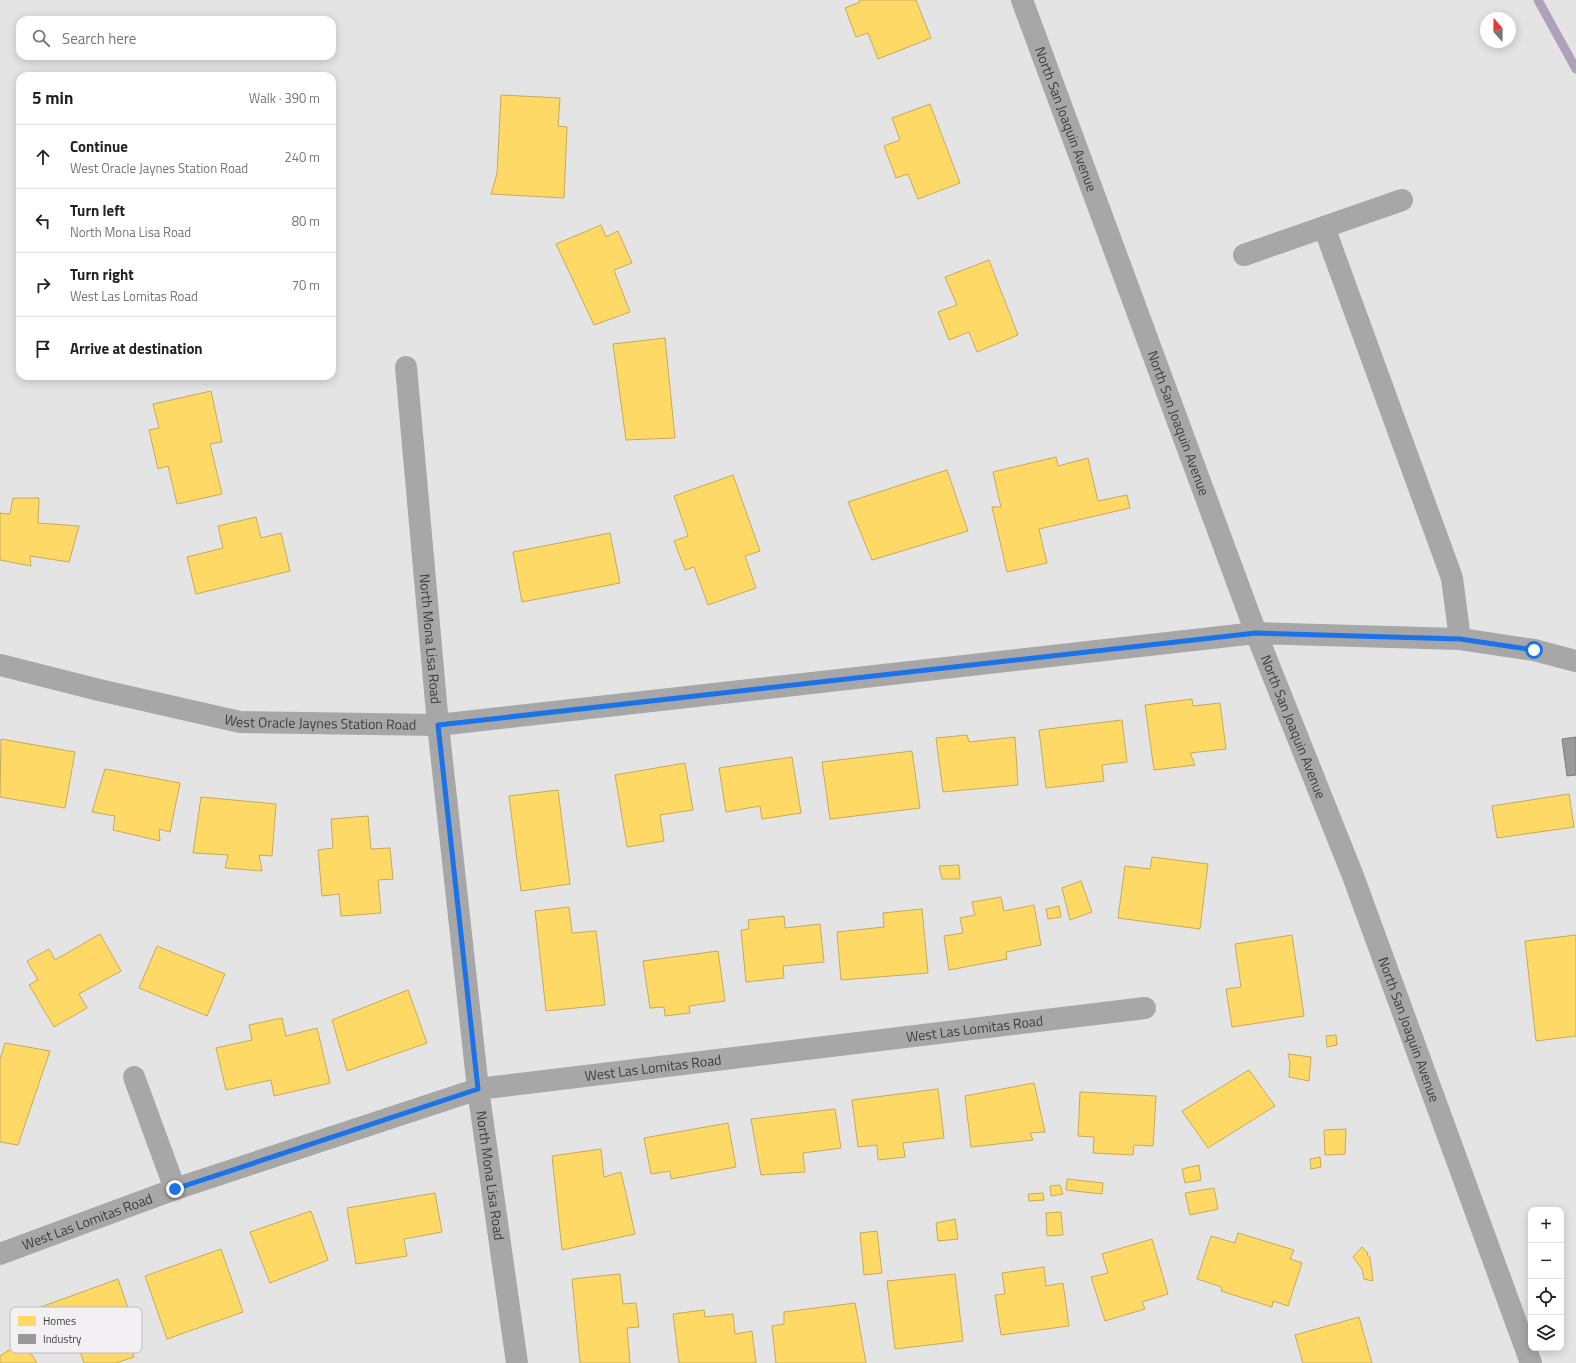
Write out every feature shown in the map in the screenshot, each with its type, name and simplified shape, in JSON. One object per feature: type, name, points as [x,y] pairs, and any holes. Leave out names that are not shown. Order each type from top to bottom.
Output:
[{"type":"street","name":"North San Joaquin Avenue","points":[[1022,0],[1256,633],[1353,876],[1531,1363]]},
{"type":"street","points":[[1244,255],[1402,200]]},
{"type":"street","points":[[1324,227],[1452,578],[1460,639]]},
{"type":"street","name":"North Mona Lisa Road","points":[[406,367],[438,725],[478,1089],[517,1363]]},
{"type":"street","name":"West Oracle Jaynes Station Road","points":[[0,665],[99,690],[240,722],[438,725],[1256,633],[1460,639],[1534,650],[1576,661]]},
{"type":"street","name":"West Las Lomitas Road","points":[[0,1254],[175,1189],[478,1089],[1145,1008]]},
{"type":"street","points":[[134,1077],[175,1189]]},
{"type":"building: Homes","points":[[859,0],[916,0],[931,38],[878,59],[868,33],[856,37],[845,8],[860,2]]},
{"type":"building: Homes","points":[[501,95],[560,98],[558,126],[567,127],[564,198],[491,194],[497,174]]},
{"type":"building: Homes","points":[[930,104],[960,183],[918,199],[908,174],[896,178],[884,146],[900,140],[892,118]]},
{"type":"building: Homes","points":[[601,225],[606,237],[618,231],[632,263],[614,270],[630,312],[594,325],[556,244]]},
{"type":"building: Homes","points":[[989,260],[1018,335],[977,352],[969,332],[949,340],[938,312],[957,305],[945,277]]},
{"type":"building: Homes","points":[[665,338],[675,438],[626,440],[613,344]]},
{"type":"building: Homes","points":[[211,391],[222,442],[210,444],[222,494],[177,504],[168,466],[158,469],[149,430],[159,428],[153,404]]},
{"type":"building: Homes","points":[[1056,457],[1058,466],[1088,458],[1098,501],[1127,495],[1130,508],[1039,529],[1047,563],[1007,572],[992,507],[1001,507],[993,472]]},
{"type":"building: Homes","points":[[947,470],[968,531],[872,560],[848,502]]},
{"type":"building: Homes","points":[[733,475],[760,551],[745,556],[756,588],[708,605],[694,567],[685,570],[674,541],[688,536],[674,496]]},
{"type":"building: Homes","points":[[13,498],[39,498],[38,523],[79,526],[69,562],[30,556],[31,566],[0,560],[0,513],[10,514]]},
{"type":"building: Homes","points":[[256,517],[261,538],[281,533],[290,571],[196,594],[187,557],[223,548],[218,526]]},
{"type":"building: Homes","points":[[610,533],[620,583],[522,602],[513,552]]},
{"type":"building: Homes","points":[[1192,699],[1193,706],[1220,703],[1226,749],[1190,753],[1195,765],[1154,770],[1145,705]]},
{"type":"building: Homes","points":[[1122,720],[1127,762],[1102,765],[1104,781],[1046,788],[1039,730]]},
{"type":"building: Homes","points":[[967,735],[969,742],[1015,737],[1018,785],[943,792],[936,738]]},
{"type":"building: Homes","points":[[1,739],[75,752],[65,808],[0,797]]},
{"type":"building: Homes","points":[[912,751],[920,808],[830,819],[822,762]]},
{"type":"building: Homes","points":[[792,757],[801,813],[762,819],[760,806],[726,812],[719,768]]},
{"type":"building: Homes","points":[[685,763],[693,810],[660,815],[664,841],[627,847],[615,775]]},
{"type":"building: Homes","points":[[105,769],[180,783],[170,832],[159,829],[160,841],[113,830],[115,816],[92,812]]},
{"type":"building: Homes","points":[[558,790],[570,884],[521,891],[509,796]]},
{"type":"building: Homes","points":[[1569,794],[1574,827],[1497,838],[1492,806]]},
{"type":"building: Homes","points":[[201,797],[276,804],[272,856],[259,855],[262,871],[225,868],[228,855],[193,853]]},
{"type":"building: Homes","points":[[368,816],[371,849],[390,848],[393,879],[378,880],[381,913],[341,916],[339,894],[322,896],[318,850],[333,848],[331,819]]},
{"type":"building: Homes","points":[[1152,857],[1208,864],[1200,929],[1118,918],[1125,866],[1150,869]]},
{"type":"building: Homes","points":[[959,865],[960,879],[942,879],[939,866]]},
{"type":"building: Homes","points":[[1081,881],[1092,912],[1070,920],[1062,888]]},
{"type":"building: Homes","points":[[1001,897],[1004,911],[1034,905],[1041,945],[1006,952],[1007,959],[949,970],[944,936],[963,933],[960,918],[975,915],[972,902]]},
{"type":"building: Homes","points":[[1059,906],[1061,917],[1048,919],[1046,909]]},
{"type":"building: Homes","points":[[569,907],[572,933],[596,931],[605,1005],[546,1011],[535,911]]},
{"type":"building: Homes","points":[[922,909],[928,973],[841,980],[837,932],[884,927],[883,913]]},
{"type":"building: Homes","points":[[784,916],[785,928],[820,924],[824,962],[783,966],[784,978],[746,982],[741,930],[749,929],[748,920]]},
{"type":"building: Homes","points":[[100,934],[121,971],[79,994],[87,1008],[54,1027],[29,985],[38,980],[27,961],[49,949],[55,960]]},
{"type":"building: Homes","points":[[1292,935],[1304,1016],[1232,1027],[1226,989],[1241,987],[1235,944]]},
{"type":"building: Homes","points":[[1576,935],[1576,1036],[1536,1041],[1525,941]]},
{"type":"building: Homes","points":[[157,946],[225,974],[207,1016],[139,988]]},
{"type":"building: Homes","points":[[718,951],[725,1001],[689,1006],[690,1013],[665,1016],[664,1007],[650,1008],[643,961]]},
{"type":"building: Homes","points":[[408,990],[427,1043],[347,1071],[332,1020]]},
{"type":"building: Homes","points":[[282,1018],[286,1036],[317,1028],[330,1083],[274,1096],[271,1080],[226,1090],[216,1048],[252,1040],[249,1025]]},
{"type":"building: Homes","points":[[1336,1035],[1337,1045],[1327,1047],[1326,1036]]},
{"type":"building: Homes","points":[[5,1043],[50,1051],[18,1145],[0,1142],[0,1059]]},
{"type":"building: Homes","points":[[1288,1054],[1311,1057],[1309,1081],[1289,1077],[1290,1063]]},
{"type":"building: Homes","points":[[1249,1070],[1275,1106],[1208,1148],[1182,1111]]},
{"type":"building: Homes","points":[[1034,1083],[1045,1132],[1030,1133],[1033,1140],[971,1147],[965,1096]]},
{"type":"building: Homes","points":[[938,1089],[944,1138],[903,1143],[905,1157],[878,1160],[877,1145],[858,1147],[852,1100]]},
{"type":"building: Homes","points":[[1080,1092],[1156,1096],[1153,1146],[1134,1145],[1133,1155],[1093,1153],[1094,1137],[1078,1136]]},
{"type":"building: Homes","points":[[835,1109],[841,1148],[803,1153],[805,1172],[761,1175],[751,1119]]},
{"type":"building: Homes","points":[[728,1123],[736,1167],[671,1179],[670,1171],[651,1174],[644,1138]]},
{"type":"building: Homes","points":[[1346,1129],[1345,1154],[1325,1155],[1324,1130]]},
{"type":"building: Homes","points":[[601,1149],[604,1177],[621,1172],[635,1234],[562,1250],[552,1156]]},
{"type":"building: Homes","points":[[1320,1157],[1321,1167],[1311,1169],[1310,1159]]},
{"type":"building: Homes","points":[[1199,1165],[1201,1180],[1185,1183],[1182,1169]]},
{"type":"building: Homes","points":[[1067,1179],[1103,1183],[1102,1194],[1066,1190]]},
{"type":"building: Homes","points":[[1060,1185],[1063,1194],[1051,1196],[1050,1186]]},
{"type":"building: Homes","points":[[1214,1188],[1218,1209],[1190,1215],[1185,1193]]},
{"type":"building: Homes","points":[[435,1193],[442,1232],[404,1239],[407,1256],[356,1264],[347,1208]]},
{"type":"building: Homes","points":[[1043,1193],[1044,1200],[1029,1201],[1028,1194]]},
{"type":"building: Homes","points":[[311,1211],[328,1260],[270,1283],[250,1232]]},
{"type":"building: Homes","points":[[1061,1212],[1063,1235],[1047,1236],[1046,1213]]},
{"type":"building: Homes","points":[[955,1219],[958,1239],[938,1241],[936,1223]]},
{"type":"building: Homes","points":[[877,1231],[882,1273],[864,1275],[860,1233]]},
{"type":"building: Homes","points":[[1238,1233],[1294,1250],[1290,1259],[1302,1263],[1288,1306],[1273,1301],[1272,1307],[1221,1291],[1222,1287],[1197,1279],[1211,1236],[1235,1243]]},
{"type":"building: Homes","points":[[1152,1239],[1168,1294],[1142,1302],[1145,1309],[1105,1321],[1091,1277],[1108,1273],[1102,1254]]},
{"type":"building: Homes","points":[[1362,1247],[1370,1257],[1373,1281],[1364,1279],[1362,1269],[1353,1257]]},
{"type":"building: Homes","points":[[221,1249],[243,1312],[167,1339],[145,1276]]},
{"type":"building: Homes","points":[[1044,1267],[1046,1286],[1063,1283],[1069,1326],[1001,1335],[995,1295],[1005,1294],[1002,1273]]},
{"type":"building: Homes","points":[[620,1274],[623,1304],[636,1303],[639,1327],[627,1328],[630,1363],[580,1363],[572,1279]]},
{"type":"building: Homes","points":[[955,1274],[963,1341],[895,1349],[887,1281]]},
{"type":"building: Homes","points":[[118,1279],[128,1307],[41,1307]]},
{"type":"building: Homes","points":[[855,1303],[866,1363],[776,1363],[772,1326],[784,1324],[784,1312]]},
{"type":"building: Homes","points":[[704,1310],[705,1317],[733,1314],[735,1334],[752,1331],[756,1363],[679,1363],[673,1314]]},
{"type":"building: Homes","points":[[1359,1317],[1372,1363],[1303,1363],[1295,1335]]},
{"type":"building: Homes","points":[[10,1349],[10,1353],[31,1353],[37,1363],[0,1363],[0,1356]]},
{"type":"building: Homes","points":[[81,1353],[132,1353],[134,1357],[116,1363],[84,1363]]},
{"type":"building: Industry","points":[[1576,737],[1576,775],[1567,776],[1562,739]]},
{"type":"waterway","points":[[1538,0],[1576,69]]},
{"type":"route","points":[[175,1189],[478,1089],[438,725],[1256,633],[1460,639],[1534,650]]}]
